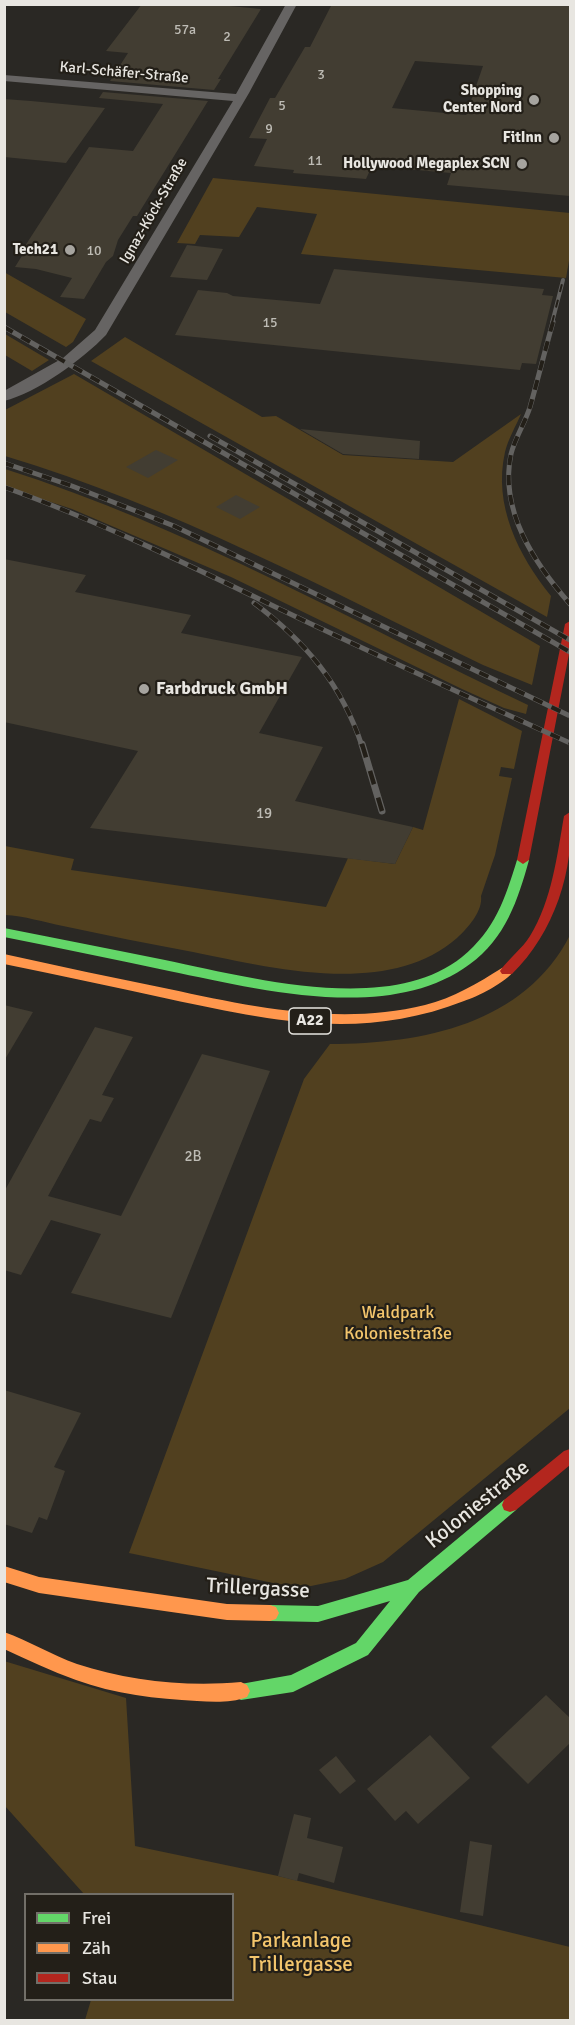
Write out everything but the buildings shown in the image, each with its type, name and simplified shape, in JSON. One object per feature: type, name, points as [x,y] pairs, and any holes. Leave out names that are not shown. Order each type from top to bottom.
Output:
[{"type":"main road","name":"A22","points":[[4,932],[308,993],[395,990],[432,978],[468,961],[498,927],[509,910],[519,882],[570,624]]},
{"type":"main road","name":"A22","points":[[4,959],[250,1011],[304,1020],[357,1023],[410,1017],[459,1001],[500,978],[530,949],[548,918],[557,885],[570,816]]},
{"type":"main road","name":"Koloniestraße","points":[[413,1586],[570,1456]]},
{"type":"main road","name":"Trillergasse","points":[[4,1575],[39,1585],[227,1612],[318,1614],[413,1586]]},
{"type":"main road","points":[[4,1640],[88,1676],[141,1686],[217,1694],[293,1683],[362,1649],[413,1586]]},
{"type":"street","name":"Ignaz-Köck-Straße","points":[[4,397],[65,365],[86,349],[101,332],[240,98],[292,4]]},
{"type":"street","name":"Karl-Schäfer-Straße","points":[[4,78],[240,98]]},
{"type":"green space","points":[[213,178],[570,213],[570,255],[566,278],[301,254],[317,214],[257,207],[239,237],[200,235],[195,244],[177,243]]},
{"type":"green space","points":[[4,272],[86,319],[73,342],[66,347],[5,312]]},
{"type":"green space","points":[[5,334],[49,360],[32,371],[5,355]]},
{"type":"green space","points":[[125,337],[262,417],[276,416],[343,455],[453,462],[521,414],[505,452],[502,491],[511,528],[519,546],[528,564],[551,596],[547,617],[91,361]]},
{"type":"green space","points":[[74,374],[540,646],[532,685],[483,665],[188,524],[67,476],[5,456],[5,410]]},
{"type":"green space","points":[[5,469],[73,492],[140,519],[270,578],[528,705],[526,714],[504,708],[462,689],[231,577],[72,509],[5,487]]},
{"type":"green space","points":[[459,699],[522,731],[514,769],[501,767],[499,776],[512,778],[495,855],[481,896],[480,907],[474,919],[457,938],[429,956],[398,968],[364,973],[329,974],[258,965],[5,915],[5,846],[74,859],[71,870],[326,907],[348,858],[395,864],[413,827],[423,830]]},
{"type":"green space","name":"Waldpark Koloniestraße","points":[[570,935],[570,1408],[383,1562],[345,1579],[311,1586],[278,1584],[129,1553],[304,1079],[330,1044],[365,1043],[435,1033],[468,1023],[499,1009],[526,990],[551,965]]},
{"type":"green space","name":"Parkanlage Trillergasse","points":[[4,1661],[126,1698],[135,1846],[278,1876],[570,1947],[570,2020],[85,2020],[91,2001],[234,2001],[234,1893],[83,1893],[5,1806]]},
{"type":"railway","points":[[552,323],[563,280]]},
{"type":"railway","points":[[553,322],[530,407],[511,454],[510,496],[515,516],[533,554],[544,572],[570,604]]},
{"type":"railway","points":[[4,327],[570,652]]},
{"type":"railway","points":[[210,436],[570,640]]},
{"type":"railway","points":[[4,463],[72,486],[174,526],[570,716]]},
{"type":"railway","points":[[4,487],[146,546],[570,743]]},
{"type":"railway","points":[[254,603],[290,633],[320,666],[344,703],[362,746]]},
{"type":"railway","points":[[362,744],[382,811]]},
{"type":"traffic: fast","points":[[4,932],[282,989],[363,992],[401,988],[435,978],[465,961],[491,937],[510,903],[523,860]]},
{"type":"traffic: fast","points":[[241,1691],[293,1683],[362,1649],[413,1586],[510,1505]]},
{"type":"traffic: fast","points":[[270,1613],[318,1614],[413,1586]]},
{"type":"traffic: slow","points":[[4,959],[259,1012],[345,1020],[388,1017],[429,1009],[469,994],[507,971]]},
{"type":"traffic: slow","points":[[4,1574],[39,1585],[227,1612],[270,1613]]},
{"type":"traffic: slow","points":[[4,1640],[67,1669],[106,1680],[145,1688],[185,1692],[241,1691]]},
{"type":"traffic: jam","points":[[523,860],[570,624]]},
{"type":"traffic: jam","points":[[507,971],[523,956],[545,920],[558,879],[570,816]]},
{"type":"traffic: jam","points":[[510,1505],[570,1456]]},
{"type":"place","name":"Shopping Center Nord","points":[[534,100]]},
{"type":"place","name":"FitInn","points":[[554,138]]},
{"type":"place","name":"Hollywood Megaplex SCN","points":[[522,164]]},
{"type":"place","name":"Tech21","points":[[70,250]]},
{"type":"place","name":"Farbdruck GmbH","points":[[144,689]]}]
